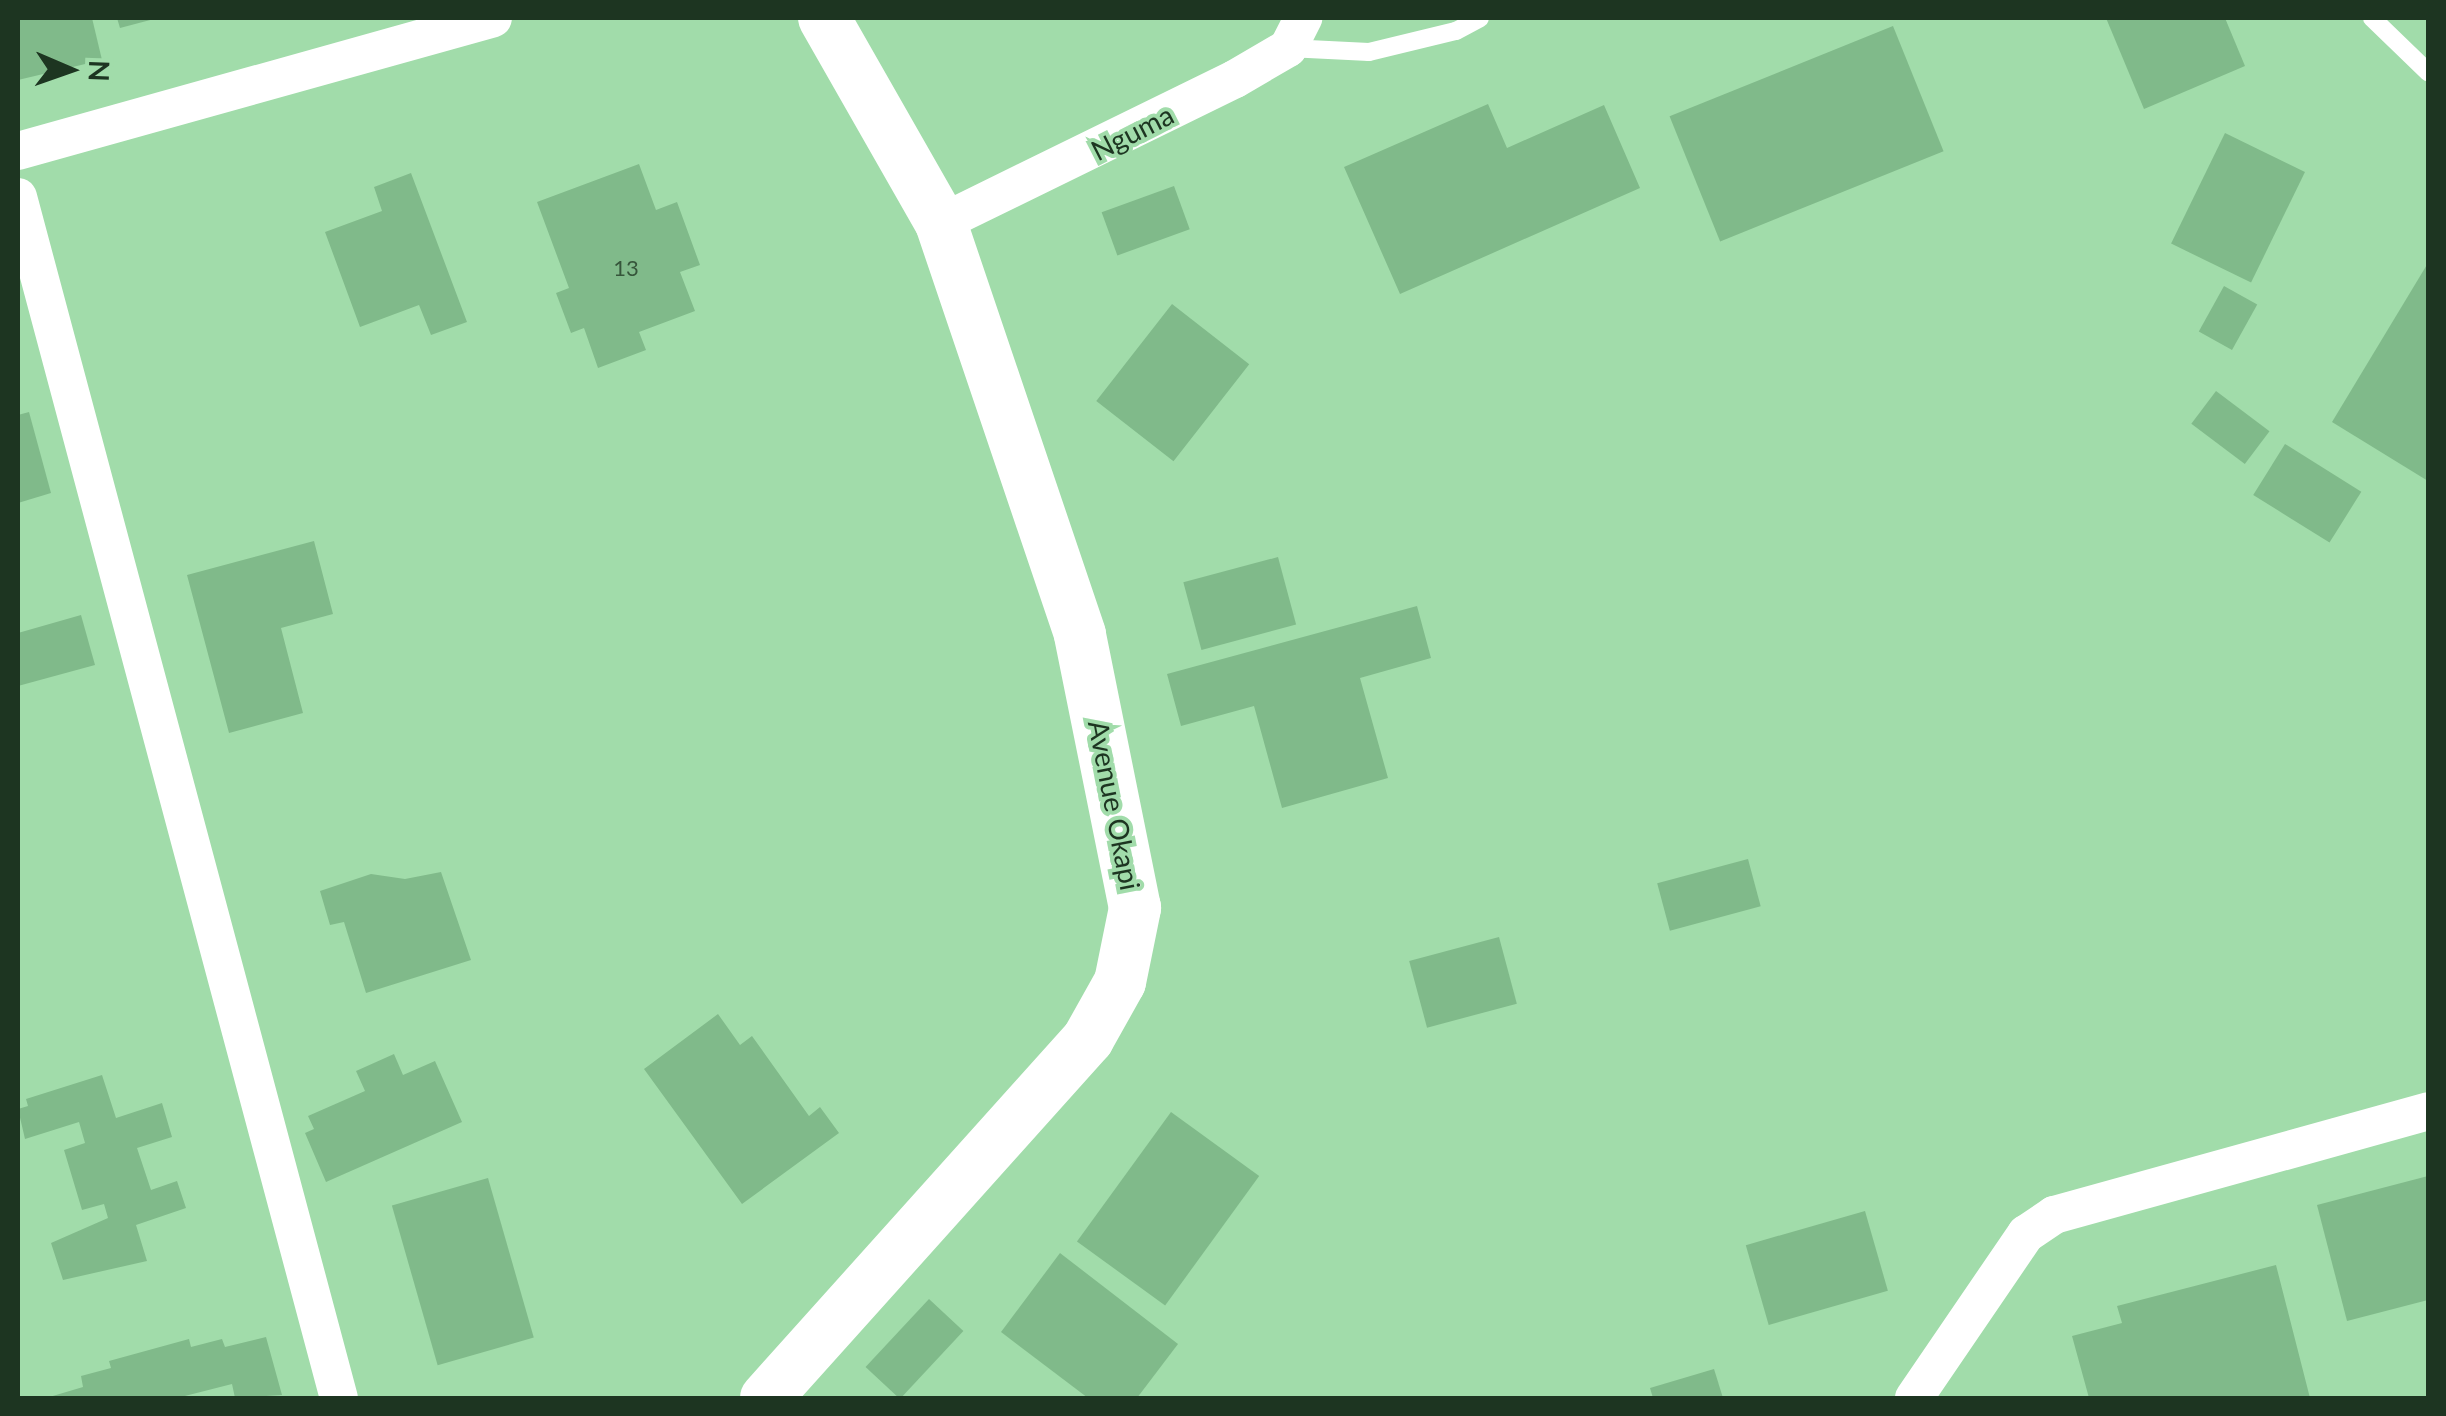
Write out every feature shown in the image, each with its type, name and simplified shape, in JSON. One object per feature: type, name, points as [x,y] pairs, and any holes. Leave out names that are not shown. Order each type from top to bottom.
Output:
[{"type":"street","points":[[18,151],[493,18]]},
{"type":"street","name":"Avenue Okapi","points":[[766,1398],[1088,1039],[1120,982],[1135,908],[1080,634],[941,222],[824,18]]},
{"type":"street","name":"Nguma","points":[[941,222],[1090,154],[1295,33]]},
{"type":"street","points":[[18,197],[339,1398]]},
{"type":"street","points":[[1914,1398],[2026,1234],[2054,1215],[2428,1110]]},
{"type":"lane","points":[[1295,33],[1370,52],[1456,31],[1480,18]]},
{"type":"lane","points":[[2372,18],[2428,72]]},
{"type":"building","points":[[18,18],[92,18],[102,60],[18,80]]},
{"type":"building","points":[[117,18],[154,18],[154,19],[120,28]]},
{"type":"building","points":[[2106,18],[2225,18],[2245,66],[2144,109]]},
{"type":"building","points":[[1893,26],[1944,151],[1720,241],[1670,116]]},
{"type":"building","points":[[1488,104],[1507,148],[1604,105],[1640,188],[1400,294],[1344,167]]},
{"type":"building","points":[[2225,133],[2305,172],[2251,283],[2171,244]]},
{"type":"building","points":[[639,164],[656,210],[677,202],[700,265],[680,272],[695,311],[639,332],[646,350],[598,368],[584,328],[571,333],[556,293],[569,288],[537,202]]},
{"type":"building","points":[[411,173],[467,322],[431,335],[419,305],[360,327],[325,232],[382,211],[374,187]]},
{"type":"building","points":[[1174,186],[1190,229],[1117,256],[1102,212]]},
{"type":"building","points":[[2428,263],[2428,481],[2332,422]]},
{"type":"building","points":[[2224,286],[2257,304],[2232,350],[2199,331]]},
{"type":"building","points":[[1172,304],[1249,364],[1173,461],[1096,401]]},
{"type":"building","points":[[2216,391],[2270,431],[2245,464],[2191,424]]},
{"type":"building","points":[[29,412],[51,493],[18,503],[18,415]]},
{"type":"building","points":[[2285,444],[2361,492],[2330,543],[2253,495]]},
{"type":"building","points":[[314,541],[333,614],[281,628],[303,713],[229,733],[187,575]]},
{"type":"building","points":[[1278,557],[1296,625],[1201,650],[1183,582]]},
{"type":"building","points":[[1417,606],[1431,658],[1360,678],[1388,778],[1282,808],[1254,706],[1181,726],[1167,674]]},
{"type":"building","points":[[81,615],[95,665],[18,686],[18,633]]},
{"type":"building","points":[[1748,859],[1761,906],[1670,931],[1657,883]]},
{"type":"building","points":[[441,872],[471,960],[366,993],[344,922],[330,925],[320,891],[371,874],[405,879]]},
{"type":"building","points":[[1499,937],[1517,1004],[1427,1028],[1409,961]]},
{"type":"building","points":[[718,1014],[740,1045],[752,1036],[809,1116],[820,1107],[839,1133],[742,1204],[644,1069]]},
{"type":"building","points":[[394,1054],[403,1075],[435,1061],[462,1122],[326,1182],[305,1133],[314,1129],[308,1116],[365,1091],[356,1071]]},
{"type":"building","points":[[102,1075],[116,1118],[162,1103],[172,1137],[137,1148],[151,1190],[177,1181],[186,1208],[136,1225],[147,1261],[63,1280],[51,1243],[108,1218],[104,1204],[82,1210],[64,1150],[85,1143],[79,1122],[25,1139],[18,1109],[28,1106],[26,1099]]},
{"type":"building","points":[[1171,1112],[1259,1176],[1165,1306],[1077,1241]]},
{"type":"building","points":[[2428,1176],[2428,1300],[2347,1321],[2317,1205]]},
{"type":"building","points":[[488,1178],[534,1338],[438,1365],[392,1206]]},
{"type":"building","points":[[1865,1211],[1888,1291],[1769,1325],[1746,1245]]},
{"type":"building","points":[[1060,1253],[1178,1344],[1137,1398],[1088,1398],[1001,1332]]},
{"type":"building","points":[[2276,1265],[2310,1398],[2089,1398],[2072,1336],[2122,1323],[2117,1306]]},
{"type":"building","points":[[929,1299],[963,1331],[901,1398],[866,1367]]},
{"type":"building","points":[[266,1337],[282,1395],[235,1398],[232,1384],[177,1398],[46,1398],[83,1387],[81,1376],[111,1368],[109,1361],[189,1339],[191,1347],[222,1339],[225,1347]]},
{"type":"building","points":[[1714,1369],[1723,1398],[1653,1398],[1650,1388]]}]
